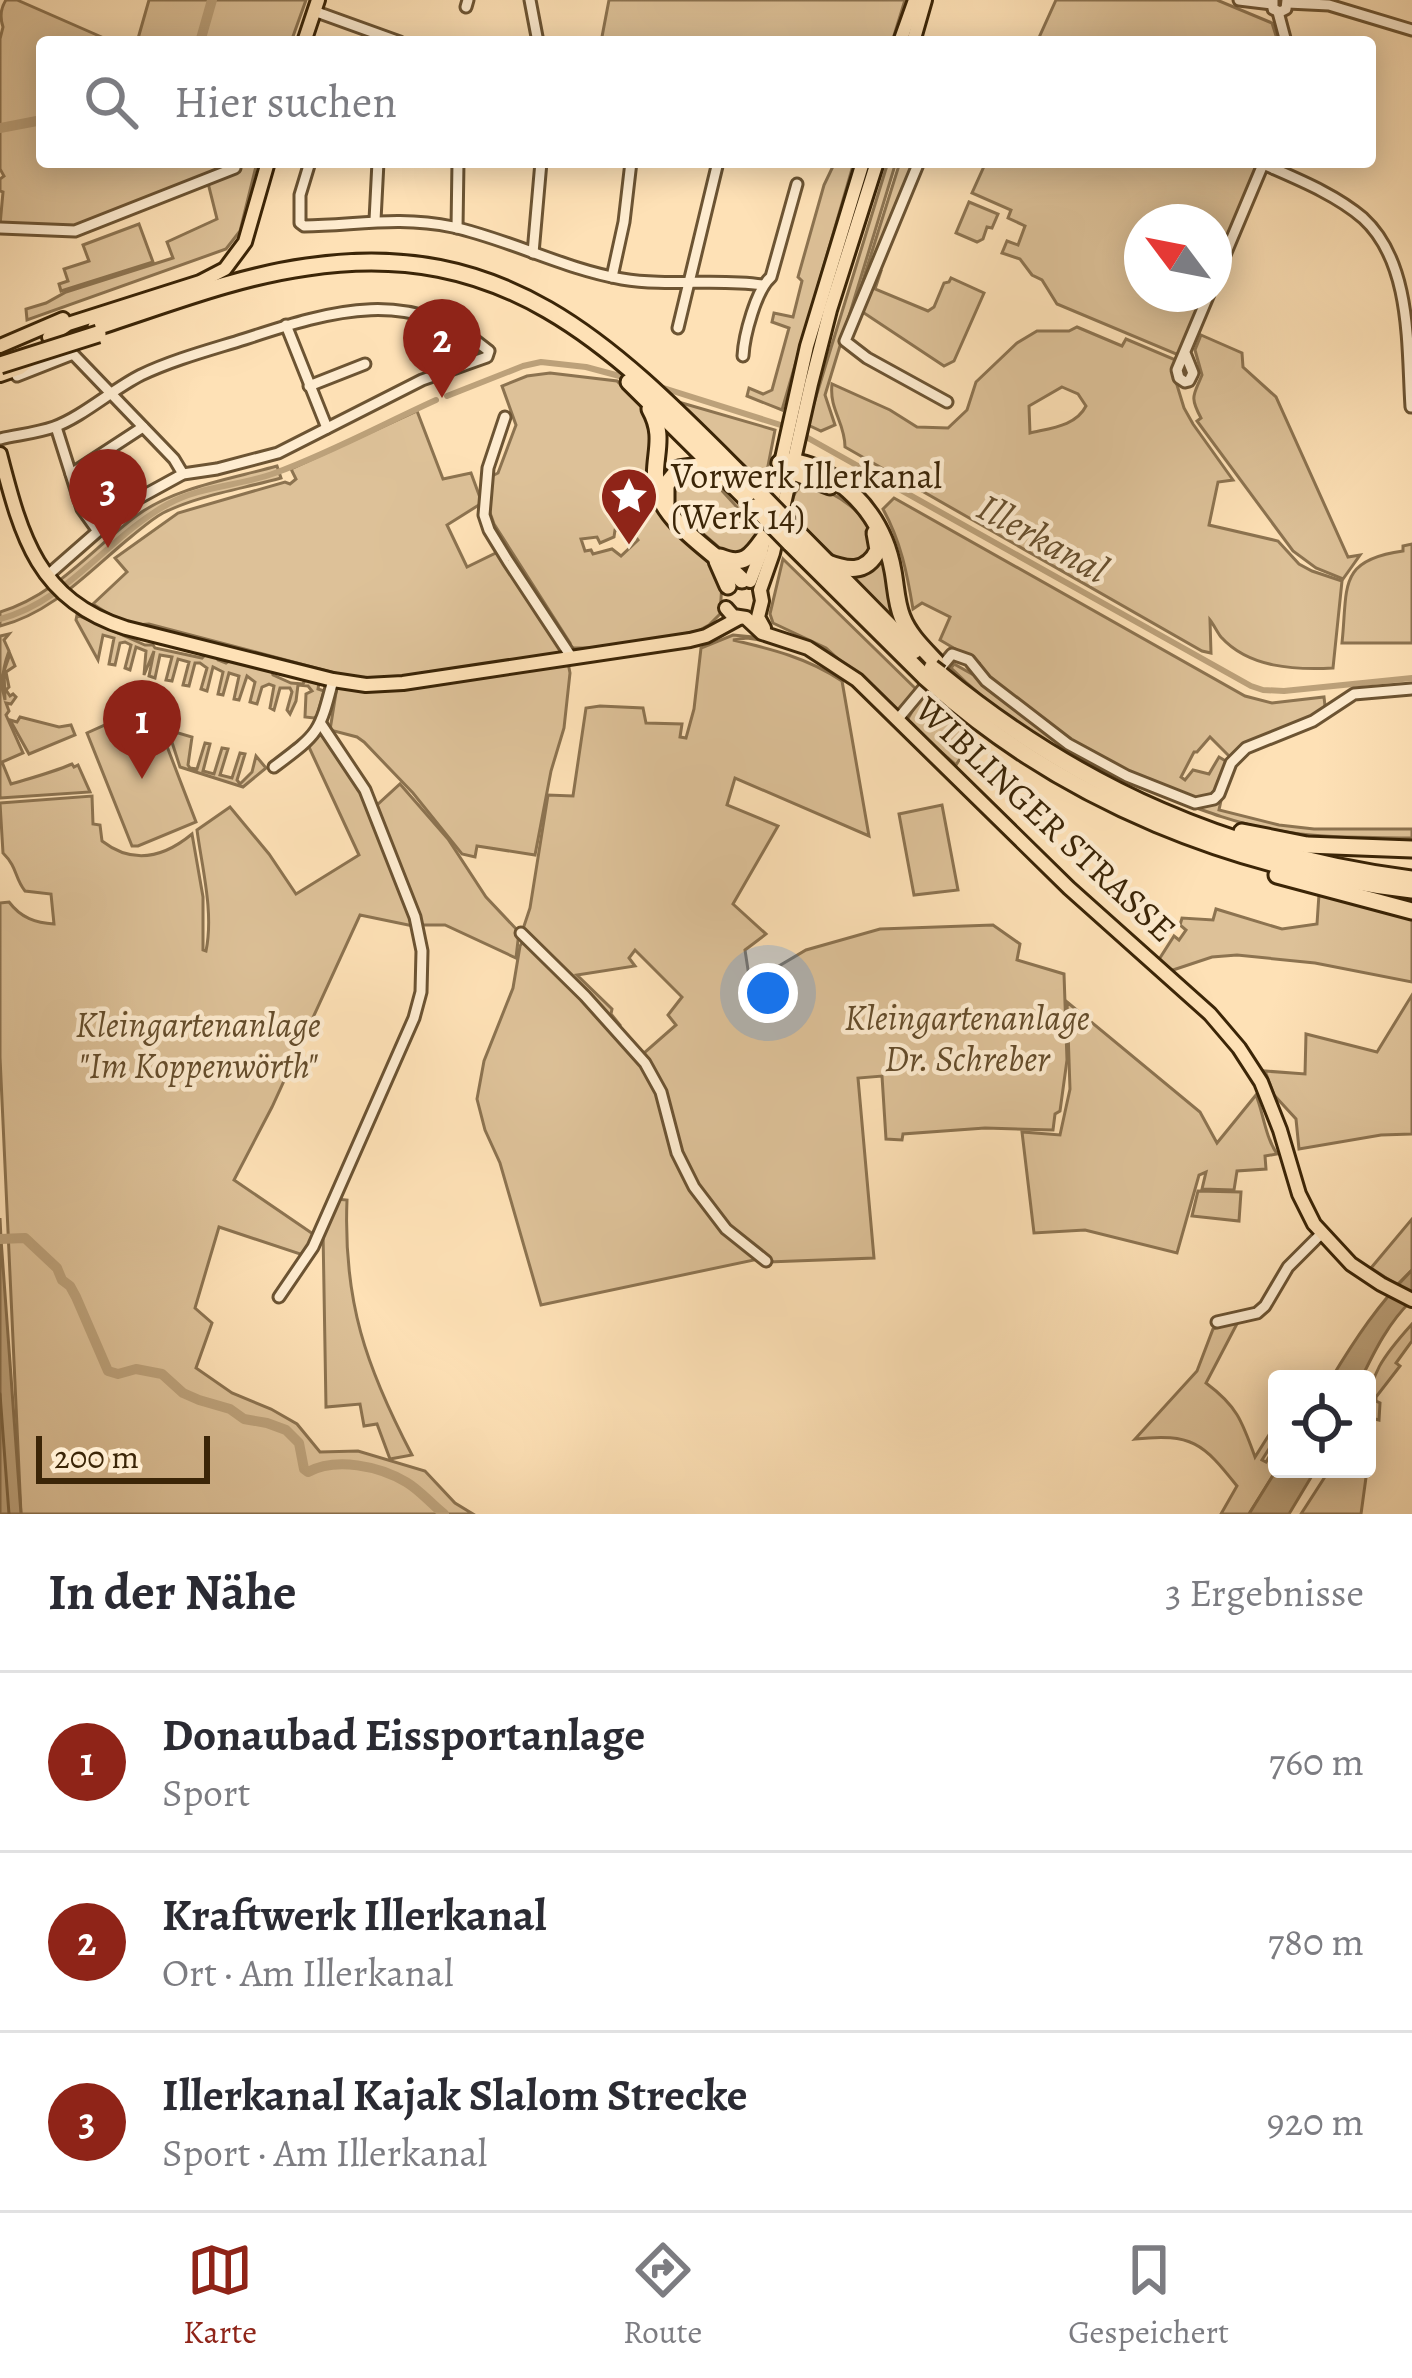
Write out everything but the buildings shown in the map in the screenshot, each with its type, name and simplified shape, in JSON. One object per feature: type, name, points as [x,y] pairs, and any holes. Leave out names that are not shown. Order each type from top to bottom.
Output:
[{"type":"highway","points":[[0,361],[257,277],[304,267],[374,262],[428,267],[500,285],[566,319],[617,357],[820,566],[1021,752],[1184,842],[1259,869],[1412,911]]},
{"type":"highway","points":[[97,330],[309,274],[373,269],[424,274],[529,308],[595,351],[732,485]]},
{"type":"highway","points":[[639,392],[658,426],[657,486],[667,509],[745,584]]},
{"type":"highway","points":[[789,456],[809,477],[855,506],[878,542],[873,560],[860,568],[820,566]]},
{"type":"highway","points":[[789,456],[824,472],[868,511],[884,538],[899,609],[935,672],[1005,725],[1063,763],[1203,830],[1277,853],[1412,878]]},
{"type":"highway","points":[[667,509],[666,485],[682,467],[703,467],[757,500]]},
{"type":"highway","points":[[786,491],[809,477]]},
{"type":"highway","points":[[710,550],[734,561],[746,560],[769,545]]},
{"type":"highway","points":[[1147,806],[1272,840],[1412,850]]},
{"type":"highway","points":[[1158,826],[1320,875],[1412,890]]},
{"type":"main road","points":[[911,35],[913,0]]},
{"type":"main road","points":[[911,35],[927,0]]},
{"type":"main road","points":[[306,36],[316,5]]},
{"type":"main road","points":[[49,338],[68,324],[200,282],[225,269],[245,242],[266,168]]},
{"type":"main road","points":[[774,637],[765,614],[773,566],[769,545],[807,346],[861,168]]},
{"type":"main road","points":[[797,414],[875,168]]},
{"type":"main road","points":[[0,346],[58,320],[213,270],[236,250],[255,208]]},
{"type":"main road","points":[[0,375],[30,360]]},
{"type":"main road","points":[[0,454],[20,527],[35,560],[67,595],[95,615],[117,625],[333,680],[391,684],[742,629],[774,637]]},
{"type":"main road","points":[[706,635],[720,621],[724,594],[745,584],[769,545],[786,491],[789,456]]},
{"type":"main road","points":[[706,635],[748,616],[762,601],[745,584]]},
{"type":"main road","points":[[725,608],[760,622],[774,637]]},
{"type":"main road","name":"WIBLINGER STRASSE","points":[[774,637],[808,649],[857,680],[1069,888],[1233,1040],[1270,1102],[1301,1202],[1321,1234]]},
{"type":"main road","points":[[1321,1234],[1371,1278],[1412,1300]]},
{"type":"street","points":[[530,0],[537,36]]},
{"type":"street","points":[[1239,0],[1285,10],[1287,2],[1332,2],[1412,30]]},
{"type":"street","points":[[316,5],[383,36]]},
{"type":"street","points":[[1274,6],[1284,36]]},
{"type":"street","points":[[358,36],[361,28]]},
{"type":"street","points":[[0,228],[75,231],[235,168]]},
{"type":"street","points":[[308,168],[300,195],[302,226],[407,221],[457,228],[612,277],[688,285],[762,285]]},
{"type":"street","points":[[375,220],[378,168]]},
{"type":"street","points":[[457,228],[458,168]]},
{"type":"street","points":[[533,254],[540,168]]},
{"type":"street","points":[[612,277],[630,168]]},
{"type":"street","points":[[678,328],[717,168]]},
{"type":"street","points":[[917,168],[845,340],[867,358],[947,402]]},
{"type":"street","points":[[1232,238],[1261,168]]},
{"type":"street","points":[[1273,168],[1365,220],[1389,250],[1407,295],[1411,407]]},
{"type":"street","points":[[743,356],[797,184]]},
{"type":"street","points":[[0,439],[56,427],[160,367],[331,313],[366,309],[437,318],[489,351],[487,357],[422,380],[264,457],[183,474],[130,503],[50,578]]},
{"type":"street","points":[[1185,353],[1202,312]]},
{"type":"street","points":[[286,325],[328,428]]},
{"type":"street","points":[[17,376],[74,354],[183,474]]},
{"type":"street","points":[[310,386],[364,364]]},
{"type":"street","points":[[505,418],[488,468],[484,515],[572,658]]},
{"type":"street","points":[[56,427],[82,509],[97,530]]},
{"type":"street","points":[[71,474],[142,427]]},
{"type":"street","points":[[896,720],[952,653],[969,660],[986,681],[1068,744],[1127,776],[1200,803],[1219,794],[1240,752],[1312,721],[1354,694],[1412,689]]},
{"type":"street","points":[[274,766],[321,724],[333,680]]},
{"type":"street","points":[[279,1297],[314,1247],[414,1018],[421,992],[422,952],[415,917],[365,790],[321,724]]},
{"type":"street","points":[[520,933],[645,1063],[661,1092],[677,1153],[694,1187],[726,1229],[766,1261]]},
{"type":"street","points":[[1216,1322],[1257,1313],[1288,1267],[1321,1234]]},
{"type":"green space","points":[[6,0],[17,0],[99,36],[36,36],[36,168],[256,168],[240,231],[226,249],[27,320],[26,309],[66,292],[173,258],[167,242],[217,219],[208,183],[75,228],[0,225],[2,10]]},
{"type":"green space","points":[[149,0],[306,0],[293,36],[139,36]]},
{"type":"green space","points":[[609,0],[905,0],[894,36],[602,36]]},
{"type":"green space","points":[[1056,0],[1217,0],[1272,23],[1276,36],[1040,36]]},
{"type":"green space","points":[[832,168],[852,168],[782,410],[747,396],[749,388],[763,394],[772,390],[789,328],[772,322],[774,313],[793,317],[802,281],[798,277]]},
{"type":"green space","points":[[886,168],[894,168],[825,395],[835,425],[821,431],[808,425]]},
{"type":"green space","points":[[898,168],[915,168],[848,328]]},
{"type":"green space","points":[[983,168],[1256,168],[1232,225],[1232,204],[1124,204],[1124,312],[1197,312],[1176,354],[1057,304],[1042,280],[1020,259],[1002,253],[1007,241],[1018,245],[1025,226],[1008,218],[1011,210],[972,193]]},
{"type":"green space","points":[[969,202],[998,214],[992,228],[987,227],[977,242],[956,233]]},
{"type":"green space","points":[[139,224],[153,262],[61,291],[59,284],[68,281],[64,269],[89,261],[83,245]]},
{"type":"green space","points":[[878,270],[875,289],[928,311],[951,278],[984,293],[954,361],[944,366],[861,311]]},
{"type":"green space","points":[[1077,327],[1122,346],[1126,339],[1178,361],[1173,372],[1184,408],[1233,480],[1218,482],[1209,525],[1278,541],[1299,564],[1342,581],[1333,668],[1259,661],[1232,647],[1210,620],[1211,653],[1202,651],[845,447],[832,384],[917,427],[948,428],[967,410],[976,382],[1017,343],[1037,331]],"holes":[[[1062,387],[1078,394],[1086,406],[1076,418],[1030,433],[1029,406]]]},
{"type":"green space","points":[[1201,335],[1242,353],[1243,367],[1276,397],[1348,557],[1360,555],[1343,579],[1293,551],[1197,421],[1201,418],[1194,396],[1202,375],[1195,350]]},
{"type":"green space","points":[[550,373],[617,381],[648,413],[654,425],[653,478],[722,583],[720,614],[709,625],[613,648],[568,645],[494,524],[491,497],[486,495],[516,425],[502,386]],"holes":[[[628,520],[637,525],[633,533],[638,540],[621,556],[612,549],[585,551],[581,539],[597,537],[600,543],[614,537],[615,530],[621,530]]]},
{"type":"green space","points":[[675,401],[775,430],[767,471],[748,469]]},
{"type":"green space","points":[[417,411],[443,479],[471,473],[482,503],[447,525],[467,567],[500,551],[566,652],[570,673],[564,728],[535,855],[477,846],[475,857],[462,854],[364,742],[330,730],[339,674],[127,622],[93,604],[127,572],[115,558],[178,513],[290,484],[296,479],[291,469]]},
{"type":"green space","points":[[277,466],[281,478],[163,513],[54,601],[0,626],[0,612],[39,595],[151,506],[204,485]]},
{"type":"green space","points":[[704,471],[758,530],[751,552],[741,558],[723,551],[670,505],[675,476]]},
{"type":"green space","points":[[807,483],[840,498],[866,522],[875,544],[862,564],[839,561],[789,513],[796,491]]},
{"type":"green space","points":[[894,498],[1245,696],[1272,703],[1324,697],[1320,714],[1230,757],[1210,737],[1194,752],[1181,777],[1185,780],[1193,770],[1209,774],[1219,757],[1229,763],[1219,810],[1314,829],[1412,829],[1412,838],[1309,835],[1234,821],[1110,774],[1026,728],[951,668],[954,664],[972,674],[979,663],[940,640],[950,617],[922,603],[913,609],[902,558],[883,509]]},
{"type":"green space","points":[[882,544],[905,634],[845,571]]},
{"type":"green space","points":[[1412,544],[1412,643],[1342,643],[1347,592],[1356,569]]},
{"type":"green space","points":[[783,559],[917,690],[898,713],[826,648],[773,623],[770,614]]},
{"type":"green space","points":[[77,615],[155,648],[202,658],[208,652],[226,663],[235,657],[270,667],[273,675],[291,683],[303,684],[306,678],[319,683],[318,689],[324,691],[317,716],[305,717],[306,694],[312,691],[308,686],[298,685],[290,714],[290,688],[280,688],[274,710],[270,708],[274,686],[262,687],[257,704],[250,702],[255,682],[247,676],[239,700],[234,699],[239,676],[229,673],[223,695],[218,694],[223,672],[213,667],[207,691],[201,689],[207,668],[200,663],[195,663],[189,686],[183,685],[189,662],[178,659],[172,681],[166,680],[172,657],[160,655],[155,678],[149,676],[154,651],[144,675],[146,651],[136,647],[130,670],[125,668],[131,645],[125,642],[120,643],[115,665],[109,664],[114,638],[103,635],[98,660]]},
{"type":"green space","points":[[9,634],[4,640],[9,651],[4,669],[3,688],[5,700],[4,671],[10,654],[15,666],[6,672],[6,690],[16,697],[6,703],[6,715],[23,753],[2,762],[11,784],[72,764],[78,765],[90,792],[0,798],[0,636]]},
{"type":"green space","name":"Kleingartenanlage Dr. Schreber","points":[[733,635],[753,637],[760,640],[733,640],[803,660],[842,681],[869,836],[735,778],[727,805],[778,826],[733,904],[766,934],[745,950],[750,983],[806,950],[880,929],[993,925],[1020,944],[1017,960],[1064,974],[1067,1060],[1053,1130],[985,1128],[886,1139],[882,1076],[858,1078],[874,1258],[768,1262],[763,1258],[541,1305],[477,1099],[484,1061],[513,988],[524,940],[613,1025],[522,932],[548,795],[573,796],[586,708],[643,708],[646,723],[682,724],[680,737],[686,738],[701,648]],"holes":[[[635,950],[682,997],[668,1015],[676,1025],[643,1054],[618,1028],[612,1009],[577,975],[635,966],[629,958]],[[626,1040],[649,1066],[662,1091],[679,1152],[695,1186],[727,1228],[762,1257],[722,1226],[690,1184],[676,1153],[656,1083]]]},
{"type":"green space","points":[[922,694],[973,738],[956,765],[906,722]]},
{"type":"green space","points":[[20,717],[59,727],[71,725],[75,735],[29,754],[10,720],[17,722]]},
{"type":"green space","points":[[133,722],[163,736],[196,822],[138,846],[132,846],[87,733]]},
{"type":"green space","points":[[168,730],[192,737],[190,768],[197,769],[205,743],[210,744],[203,771],[214,774],[222,748],[228,749],[220,775],[232,778],[240,753],[245,754],[237,780],[240,784],[252,772],[256,756],[266,768],[243,787],[180,767]]},
{"type":"green space","name":"Kleingartenanlage \"Im Koppenwörth\"","points":[[324,735],[369,806],[413,926],[360,915],[234,1180],[316,1236],[306,1256],[219,1227],[195,1308],[212,1323],[196,1368],[232,1393],[297,1424],[320,1452],[358,1451],[425,1471],[455,1503],[473,1514],[21,1514],[0,1057],[0,903],[9,902],[29,919],[54,924],[51,894],[25,891],[3,853],[0,803],[92,796],[93,824],[100,825],[102,841],[136,856],[170,849],[192,834],[206,951],[208,906],[197,830],[230,807],[296,894],[359,855],[308,745]]},
{"type":"green space","points":[[400,784],[448,839],[486,897],[519,932],[516,958],[445,925],[420,925],[376,806]]},
{"type":"green space","points":[[942,805],[958,890],[914,895],[899,814]]},
{"type":"green space","points":[[1319,894],[1412,916],[1412,982],[1315,963],[1237,955],[1212,957],[1170,971],[1158,961],[1174,936],[1179,940],[1186,930],[1180,925],[1182,918],[1213,920],[1216,909],[1282,929],[1317,924]]},
{"type":"green space","points":[[1412,995],[1412,1134],[1299,1149],[1296,1119],[1274,1095],[1265,1071],[1305,1074],[1306,1034],[1377,1052]]},
{"type":"green space","points":[[1067,1002],[1200,1112],[1217,1143],[1256,1095],[1277,1154],[1265,1156],[1266,1169],[1237,1171],[1234,1190],[1202,1189],[1206,1172],[1199,1175],[1177,1253],[1085,1230],[1034,1233],[1022,1132],[1060,1135],[1070,1089]]},
{"type":"green space","points":[[1198,1191],[1241,1192],[1239,1221],[1192,1216]]},
{"type":"green space","points":[[336,1199],[347,1200],[349,1270],[361,1332],[412,1455],[390,1459],[377,1424],[364,1426],[360,1404],[326,1407],[323,1231]]},
{"type":"green space","points":[[1412,1219],[1412,1270],[1397,1285],[1371,1268]]},
{"type":"green space","points":[[1240,1318],[1206,1383],[1237,1415],[1255,1457],[1268,1436],[1262,1460],[1268,1459],[1271,1478],[1249,1514],[1221,1514],[1237,1486],[1195,1444],[1170,1438],[1135,1439],[1197,1371],[1213,1329]]},
{"type":"green space","points":[[1412,1324],[1412,1341],[1396,1363],[1400,1366],[1376,1397],[1376,1374]]},
{"type":"green space","points":[[1324,1478],[1366,1478],[1361,1514],[1301,1514]]},
{"type":"water","points":[[0,1218],[1,1239],[21,1514],[0,1514]]},
{"type":"water","points":[[1412,1270],[1412,1300],[1389,1327],[1366,1370],[1337,1370],[1368,1322]]},
{"type":"water","points":[[1271,1478],[1311,1478],[1289,1514],[1249,1514]]},
{"type":"waterway","points":[[202,36],[212,0]]},
{"type":"waterway","points":[[0,128],[36,121]]},
{"type":"waterway","name":"Illerkanal","points":[[447,396],[541,362],[627,378]]},
{"type":"waterway","name":"Illerkanal","points":[[657,386],[787,427]]},
{"type":"waterway","name":"Illerkanal","points":[[0,619],[24,611],[67,584],[168,504],[296,465],[436,400]]},
{"type":"waterway","name":"Illerkanal","points":[[799,433],[1251,686],[1284,691],[1412,678]]},
{"type":"waterway","points":[[0,1239],[25,1238],[57,1268],[76,1297],[108,1371],[162,1374],[183,1393],[230,1409],[244,1419],[286,1430],[299,1443],[308,1472],[344,1464],[383,1472],[411,1485],[444,1514]]},
{"type":"place","name":"Kraftwerk Illerkanal","points":[[442,398]]},
{"type":"place","name":"Vorwerk Illerkanal (Werk 14)","points":[[629,547]]},
{"type":"place","name":"Illerkanal Kajak Slalom Strecke","points":[[108,548]]},
{"type":"place","name":"Donaubad Eissportanlage","points":[[142,779]]}]
